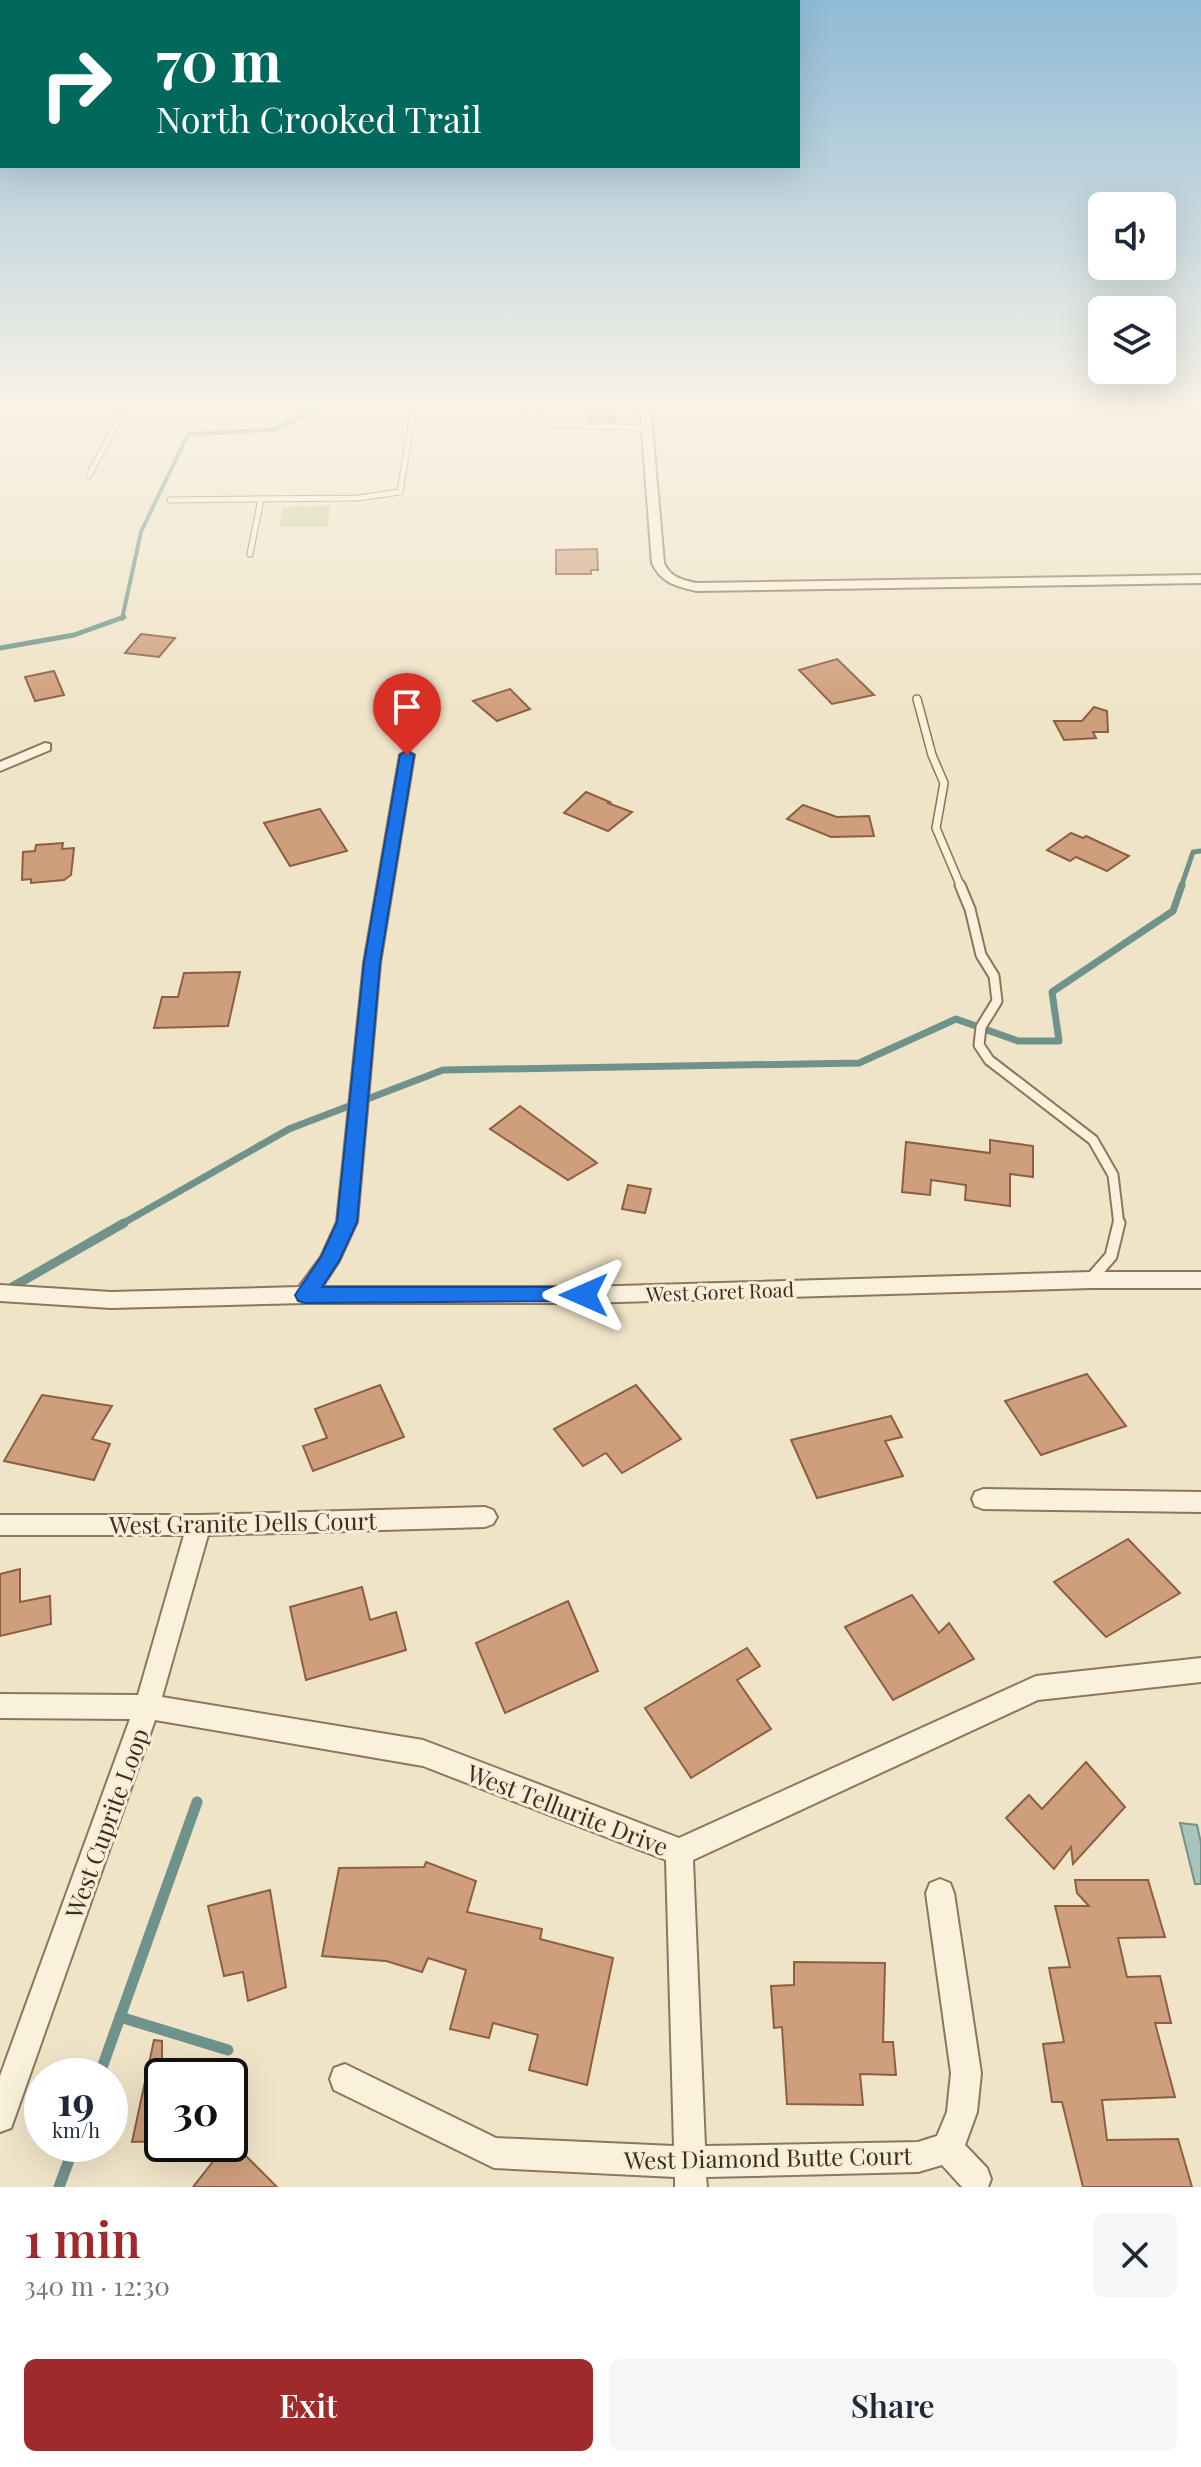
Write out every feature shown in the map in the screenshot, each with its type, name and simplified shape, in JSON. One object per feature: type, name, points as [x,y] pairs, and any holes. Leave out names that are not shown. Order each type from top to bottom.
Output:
[{"type":"street","points":[[654,507],[661,573],[671,582],[696,587],[1201,579]]},
{"type":"street","points":[[0,767],[45,747]]},
{"type":"street","points":[[305,1295],[329,1261],[347,1222],[372,963],[407,755]]},
{"type":"street","name":"West Goret Road","points":[[0,1293],[111,1300],[305,1295],[584,1295],[1090,1280],[1201,1280]]},
{"type":"street","points":[[983,1499],[1201,1502]]},
{"type":"street","name":"West Granite Dells Court","points":[[0,1525],[199,1525],[485,1517]]},
{"type":"street","name":"West Cuprite Loop","points":[[0,2117],[147,1707],[199,1525]]},
{"type":"street","name":"West Tellurite Drive","points":[[0,1706],[147,1707],[423,1753],[679,1852],[1036,1688],[1201,1670]]},
{"type":"street","points":[[679,1852],[690,2175]]},
{"type":"street","points":[[940,1893],[966,2073],[961,2124],[947,2148],[976,2179]]},
{"type":"street","name":"West Diamond Butte Court","points":[[345,2079],[494,2153],[690,2175],[918,2157],[947,2148]]},
{"type":"lane","points":[[250,554],[259,507]]},
{"type":"lane","points":[[917,699],[932,755],[944,783],[936,828],[970,909],[981,955],[994,976],[997,1001],[981,1027],[979,1045],[989,1060],[1015,1082],[1093,1140],[1113,1175],[1120,1221],[1111,1256],[1090,1280]]},
{"type":"green space","points":[[283,507],[331,507],[327,527],[279,527]]},
{"type":"water","points":[[1180,1823],[1197,1825],[1201,1843],[1201,1884],[1195,1884]]},
{"type":"building","points":[[597,549],[598,570],[591,570],[591,574],[556,574],[556,550]]},
{"type":"building","points":[[141,634],[175,638],[159,657],[125,653]]},
{"type":"building","points":[[837,659],[874,695],[832,704],[799,670]]},
{"type":"building","points":[[54,671],[64,695],[35,701],[25,677]]},
{"type":"building","points":[[510,689],[530,709],[497,721],[473,701]]},
{"type":"building","points":[[1094,707],[1107,711],[1108,732],[1093,732],[1096,738],[1064,740],[1054,721],[1082,721]]},
{"type":"building","points":[[586,792],[632,812],[608,831],[564,813]]},
{"type":"building","points":[[803,805],[837,817],[869,816],[874,836],[831,837],[787,819]]},
{"type":"building","points":[[320,809],[347,851],[290,866],[264,823]]},
{"type":"building","points":[[1071,833],[1083,838],[1086,836],[1129,856],[1107,871],[1076,857],[1070,861],[1047,850]]},
{"type":"building","points":[[63,843],[62,849],[74,848],[71,875],[64,880],[31,883],[31,879],[22,880],[23,852],[35,851],[36,845]]},
{"type":"building","points":[[240,972],[228,1026],[154,1028],[162,997],[178,997],[184,973]]},
{"type":"building","points":[[520,1106],[597,1163],[568,1180],[490,1129]]},
{"type":"building","points":[[990,1140],[1033,1146],[1033,1177],[1010,1174],[1010,1206],[965,1200],[966,1185],[931,1180],[930,1195],[902,1192],[906,1142],[990,1153]]},
{"type":"building","points":[[628,1185],[651,1189],[645,1213],[622,1209]]},
{"type":"building","points":[[1087,1374],[1126,1426],[1041,1455],[1005,1401]]},
{"type":"building","points":[[380,1385],[404,1437],[313,1471],[303,1446],[327,1438],[315,1409]]},
{"type":"building","points":[[636,1385],[681,1439],[622,1473],[606,1453],[583,1466],[554,1429]]},
{"type":"building","points":[[42,1395],[112,1406],[92,1439],[110,1444],[94,1480],[4,1461]]},
{"type":"building","points":[[891,1416],[902,1437],[885,1441],[903,1476],[817,1498],[791,1440]]},
{"type":"building","points":[[1128,1539],[1180,1593],[1106,1637],[1054,1582]]},
{"type":"building","points":[[20,1569],[20,1602],[50,1596],[51,1624],[0,1636],[0,1574]]},
{"type":"building","points":[[362,1587],[370,1620],[396,1612],[406,1650],[306,1680],[290,1607]]},
{"type":"building","points":[[912,1595],[939,1633],[949,1623],[974,1659],[893,1700],[845,1627]]},
{"type":"building","points":[[568,1601],[598,1671],[505,1713],[476,1643]]},
{"type":"building","points":[[747,1648],[760,1666],[737,1680],[771,1729],[691,1778],[645,1708]]},
{"type":"building","points":[[1086,1762],[1125,1807],[1073,1864],[1071,1847],[1054,1869],[1006,1818],[1029,1795],[1042,1809]]},
{"type":"building","points":[[426,1862],[476,1881],[467,1912],[542,1929],[540,1939],[613,1958],[587,2085],[529,2070],[538,2035],[493,2023],[489,2038],[450,2029],[466,1970],[428,1958],[422,1972],[386,1961],[322,1956],[339,1868],[424,1867]]},
{"type":"building","points":[[1075,1880],[1148,1880],[1165,1937],[1118,1938],[1127,1977],[1160,1976],[1171,2023],[1155,2023],[1175,2097],[1102,2100],[1107,2140],[1178,2139],[1192,2187],[1083,2187],[1062,2102],[1052,2102],[1043,2044],[1064,2042],[1049,1968],[1070,1967],[1055,1906],[1089,1906],[1077,1893]]},
{"type":"building","points":[[270,1890],[286,1987],[248,2001],[243,1972],[224,1976],[208,1906]]},
{"type":"building","points":[[794,1962],[885,1963],[883,2042],[893,2042],[896,2075],[860,2074],[863,2105],[787,2104],[782,2027],[774,2028],[771,1986],[794,1985]]},
{"type":"building","points":[[154,2040],[162,2041],[162,2058],[150,2058]]},
{"type":"building","points":[[144,2086],[144,2142],[132,2142]]},
{"type":"building","points":[[248,2158],[277,2187],[193,2187],[213,2162],[248,2162]]},
{"type":"waterway","points":[[122,618],[141,532],[153,507]]},
{"type":"waterway","points":[[0,648],[74,635],[122,618]]},
{"type":"waterway","points":[[1181,887],[1193,852],[1201,851]]},
{"type":"waterway","points":[[120,1225],[289,1129],[443,1070],[859,1063],[956,1019],[1018,1041],[1059,1041],[1052,992],[1173,911],[1182,885]]},
{"type":"waterway","points":[[0,1294],[124,1223]]},
{"type":"waterway","points":[[120,2017],[197,1802]]},
{"type":"waterway","points":[[105,2058],[120,2017]]},
{"type":"waterway","points":[[120,2017],[228,2050]]},
{"type":"waterway","points":[[59,2187],[68,2162]]},
{"type":"route","points":[[407,755],[372,963],[347,1222],[329,1261],[305,1295],[584,1295]]}]
